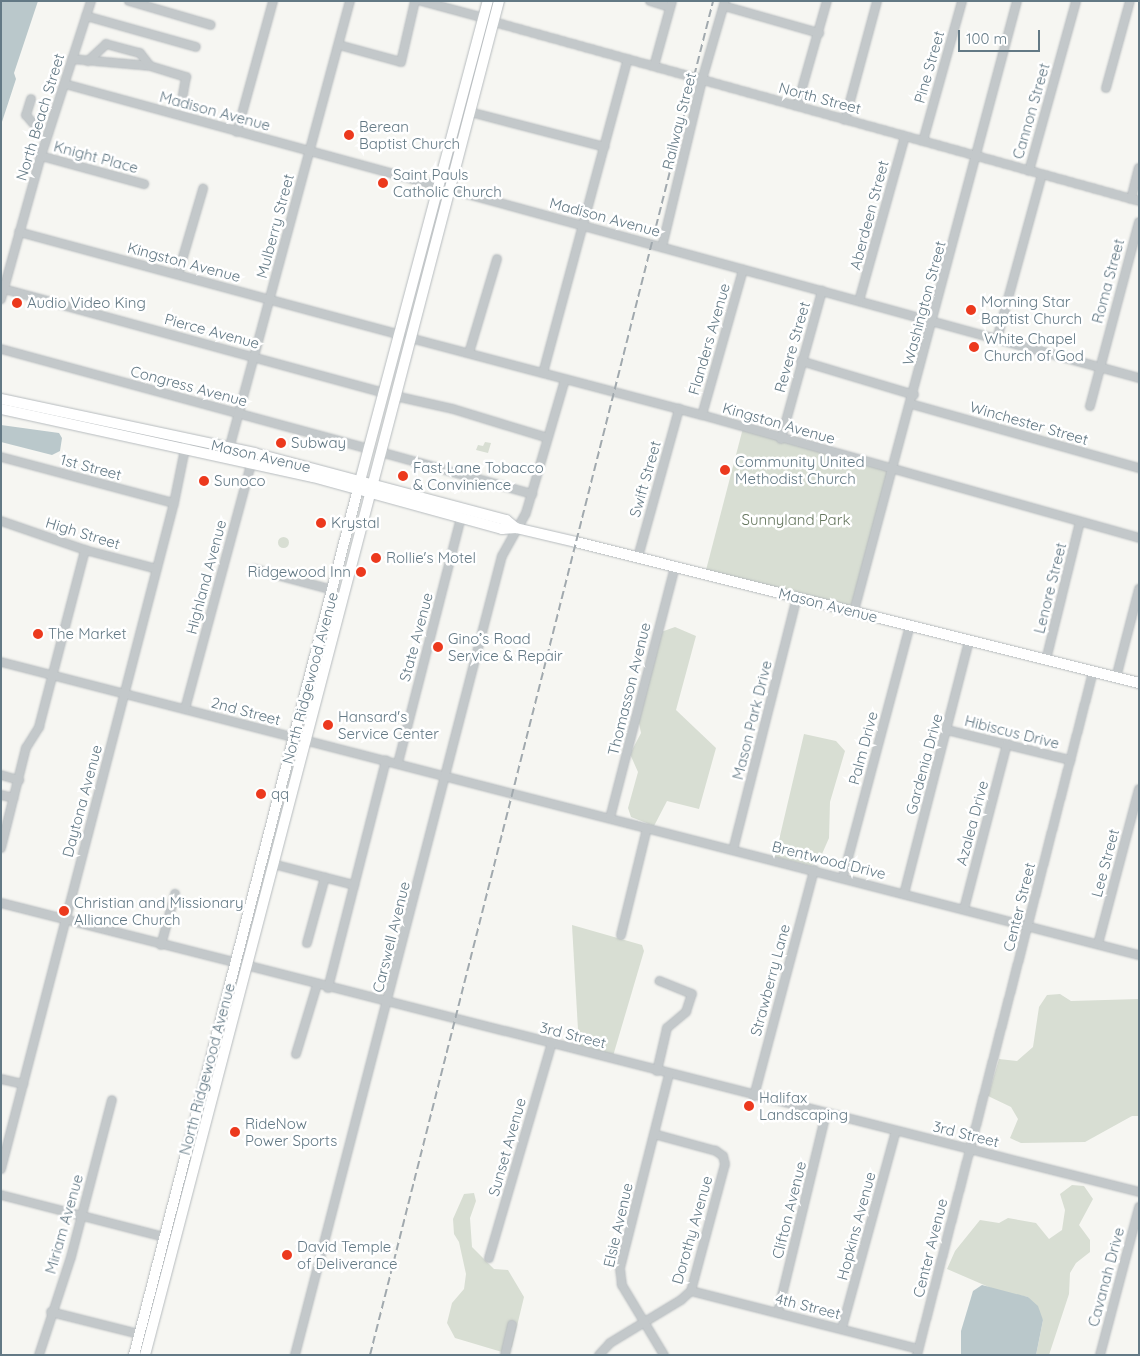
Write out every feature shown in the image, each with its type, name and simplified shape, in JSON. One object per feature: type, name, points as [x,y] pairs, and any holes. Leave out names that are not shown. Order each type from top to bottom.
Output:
[{"type":"main road","name":"North Ridgewood Avenue","points":[[145,1355],[395,396],[405,337],[444,188],[488,1]]},
{"type":"main road","name":"North Ridgewood Avenue","points":[[444,188],[470,112],[499,1]]},
{"type":"main road","name":"North Ridgewood Avenue","points":[[134,1355],[359,485],[384,393],[405,337]]},
{"type":"main road","name":"Mason Avenue","points":[[1,399],[186,444]]},
{"type":"main road","name":"Mason Avenue","points":[[1,409],[253,458],[359,485],[504,529],[516,528],[638,557],[1139,683]]},
{"type":"main road","name":"Mason Avenue","points":[[370,489],[506,520],[516,528]]},
{"type":"main road","points":[[168,1223],[175,1238]]},
{"type":"main road","points":[[164,1236],[171,1257]]},
{"type":"street","name":"North Beach Street","points":[[1,299],[41,156],[91,1]]},
{"type":"street","points":[[128,1],[211,25]]},
{"type":"street","points":[[237,132],[273,1]]},
{"type":"street","name":"Mulberry Street","points":[[228,453],[350,1]]},
{"type":"street","points":[[339,45],[401,62],[415,1]]},
{"type":"street","points":[[420,1],[484,18]]},
{"type":"street","points":[[650,1],[671,4],[654,66]]},
{"type":"street","points":[[797,106],[827,1]]},
{"type":"street","points":[[845,120],[877,1]]},
{"type":"street","name":"Pine Street","points":[[923,141],[962,1]]},
{"type":"street","name":"Washington Street","points":[[854,612],[914,395],[1017,1]]},
{"type":"street","name":"Cannon Street","points":[[1029,171],[1076,1]]},
{"type":"street","points":[[1106,88],[1130,1]]},
{"type":"street","points":[[725,4],[819,33]]},
{"type":"street","name":"Railway Street","points":[[662,247],[702,80],[725,4]]},
{"type":"street","points":[[86,16],[196,47]]},
{"type":"street","name":"North Street","points":[[494,22],[1135,200]]},
{"type":"street","points":[[88,61],[106,44],[140,53],[151,66]]},
{"type":"street","points":[[72,59],[151,66],[186,76],[182,99]]},
{"type":"street","points":[[543,373],[628,59]]},
{"type":"street","name":"Madison Avenue","points":[[65,84],[1139,378]]},
{"type":"street","points":[[32,99],[26,115],[33,123]]},
{"type":"street","points":[[470,112],[605,146]]},
{"type":"street","name":"Aberdeen Street","points":[[860,301],[905,136]]},
{"type":"street","name":"Knight Place","points":[[41,156],[144,184]]},
{"type":"street","points":[[1135,200],[1139,168]]},
{"type":"street","name":"Cannon Street","points":[[997,339],[1042,175]]},
{"type":"street","points":[[178,274],[203,189]]},
{"type":"street","name":"Roma Street","points":[[1090,406],[1139,222]]},
{"type":"street","name":"Kingston Avenue","points":[[19,232],[565,380],[702,415],[781,439],[1139,538]]},
{"type":"street","points":[[469,354],[497,260]]},
{"type":"street","name":"Flanders Avenue","points":[[702,415],[743,270]]},
{"type":"street","name":"Pierce Avenue","points":[[4,289],[384,393]]},
{"type":"street","name":"Revere Street","points":[[781,439],[801,361],[822,291]]},
{"type":"street","name":"Congress Avenue","points":[[1,348],[369,449]]},
{"type":"street","points":[[801,361],[914,395]]},
{"type":"street","name":"Carswell Avenue","points":[[295,1355],[388,1004],[502,556],[532,494],[565,380]]},
{"type":"street","points":[[395,396],[453,409],[548,438]]},
{"type":"street","name":"Winchester Street","points":[[911,404],[1139,468]]},
{"type":"street","name":"Swift Street","points":[[638,557],[679,409]]},
{"type":"street","name":"Daytona Avenue","points":[[1,1169],[174,503],[186,444]]},
{"type":"street","points":[[380,452],[532,494]]},
{"type":"street","name":"1st Street","points":[[1,457],[174,503]]},
{"type":"street","name":"Highland Avenue","points":[[185,709],[253,458]]},
{"type":"street","name":"State Avenue","points":[[398,762],[461,517]]},
{"type":"street","name":"High Street","points":[[1,521],[85,550],[157,569]]},
{"type":"street","name":"Lenore Street","points":[[1046,660],[1080,522]]},
{"type":"street","points":[[1,848],[5,818],[14,798],[26,748],[39,727],[85,550]]},
{"type":"street","name":"Thomasson Avenue","points":[[610,818],[675,566]]},
{"type":"street","points":[[254,569],[333,590]]},
{"type":"street","points":[[1116,678],[1139,589]]},
{"type":"street","name":"Mason Park Drive","points":[[733,850],[797,597]]},
{"type":"street","name":"Palm Drive","points":[[843,878],[910,626]]},
{"type":"street","name":"Gardenia Drive","points":[[904,894],[970,640]]},
{"type":"street","name":"2nd Street","points":[[1,662],[304,741],[445,774],[512,793]]},
{"type":"street","name":"Center Street","points":[[969,1148],[1093,672]]},
{"type":"street","name":"Hibiscus Drive","points":[[947,730],[1070,760]]},
{"type":"street","name":"Azalea Drive","points":[[964,909],[1007,744]]},
{"type":"street","points":[[328,988],[386,760]]},
{"type":"street","points":[[1,776],[19,780]]},
{"type":"street","name":"Lee Street","points":[[1098,944],[1139,789]]},
{"type":"street","name":"Brentwood Drive","points":[[512,793],[1139,954]]},
{"type":"street","points":[[1,795],[14,798]]},
{"type":"street","points":[[621,935],[647,828]]},
{"type":"street","points":[[273,864],[354,885]]},
{"type":"street","name":"Strawberry Lane","points":[[754,1096],[814,870]]},
{"type":"street","points":[[307,943],[325,877]]},
{"type":"street","points":[[161,944],[175,894]]},
{"type":"street","name":"3rd Street","points":[[1,903],[388,1004],[552,1043],[754,1096],[969,1148],[1139,1192]]},
{"type":"street","points":[[657,1071],[667,1028],[686,1012],[692,994],[659,981]]},
{"type":"street","points":[[296,1054],[317,985]]},
{"type":"street","name":"Sunset Avenue","points":[[489,1258],[552,1043]]},
{"type":"street","name":"Elsie Avenue","points":[[644,1322],[622,1285],[620,1268],[670,1074]]},
{"type":"street","points":[[1,1079],[23,1084]]},
{"type":"street","name":"Miriam Avenue","points":[[39,1355],[82,1216],[112,1100]]},
{"type":"street","name":"Clifton Avenue","points":[[778,1312],[826,1114]]},
{"type":"street","name":"Hopkins Avenue","points":[[842,1328],[896,1131]]},
{"type":"street","name":"Dorothy Avenue","points":[[644,1322],[691,1291],[725,1164],[723,1156],[716,1151],[654,1134]]},
{"type":"street","name":"Center Avenue","points":[[917,1352],[969,1148]]},
{"type":"street","points":[[1,1195],[164,1236]]},
{"type":"street","name":"Cavanah Drive","points":[[1100,1355],[1139,1207]]},
{"type":"street","name":"4th Street","points":[[691,1291],[842,1328],[917,1352]]},
{"type":"street","points":[[51,1312],[139,1334]]},
{"type":"street","points":[[599,1355],[610,1343],[644,1322],[664,1355]]},
{"type":"street","points":[[505,1355],[512,1325]]},
{"type":"green space","name":"Sunnyland Park","points":[[743,428],[892,470],[854,611],[705,574]]},
{"type":"green space","points":[[485,442],[491,443],[488,453],[476,450],[478,445],[483,446]]},
{"type":"green space","points":[[283,536],[289,542],[283,548],[277,542]]},
{"type":"green space","points":[[675,627],[696,636],[676,710],[716,748],[699,809],[667,801],[654,826],[631,817],[628,808],[638,772],[630,754],[641,733],[638,718],[661,632]]},
{"type":"green space","points":[[804,734],[836,741],[845,751],[830,802],[829,838],[822,854],[811,866],[775,857]]},
{"type":"green space","points":[[572,925],[642,945],[644,951],[613,1056],[579,1047]]},
{"type":"green space","points":[[1060,994],[1071,1001],[1139,999],[1139,1116],[1132,1116],[1085,1142],[1021,1143],[1010,1138],[1018,1119],[1011,1107],[988,1096],[999,1059],[1017,1061],[1033,1047],[1039,1007],[1047,995]]},
{"type":"green space","points":[[1072,1185],[1084,1186],[1093,1199],[1079,1225],[1090,1240],[1090,1252],[1076,1263],[1070,1273],[1069,1294],[1049,1355],[1036,1355],[1043,1320],[1028,1297],[998,1291],[947,1269],[955,1251],[980,1220],[999,1223],[1008,1218],[1036,1223],[1049,1239],[1062,1230],[1065,1210],[1060,1194]]},
{"type":"green space","points":[[474,1193],[476,1201],[470,1218],[472,1247],[494,1269],[508,1270],[524,1297],[512,1347],[509,1350],[515,1322],[510,1321],[502,1352],[455,1338],[447,1323],[452,1303],[464,1289],[466,1274],[459,1242],[454,1234],[453,1219],[464,1194]]},
{"type":"shaded area","points":[[1,1],[38,1],[14,73],[16,79],[1,125]]},
{"type":"shaded area","points":[[1,425],[59,433],[62,438],[60,451],[52,455],[1,442]]},
{"type":"shaded area","points":[[982,1285],[1028,1297],[1038,1306],[1043,1320],[1036,1355],[961,1355],[961,1331],[973,1291]]},
{"type":"railway","points":[[370,1355],[713,1]]},
{"type":"place","name":"Berean Baptist Church","points":[[349,135]]},
{"type":"place","name":"Saint Pauls Catholic Church","points":[[383,183]]},
{"type":"place","name":"Audio Video King","points":[[17,303]]},
{"type":"place","name":"Morning Star Baptist Church","points":[[971,310]]},
{"type":"place","name":"White Chapel Church of God","points":[[974,347]]},
{"type":"place","name":"Subway","points":[[281,443]]},
{"type":"place","name":"Community United Methodist Church","points":[[725,470]]},
{"type":"place","name":"Fast Lane Tobacco & Convinience","points":[[403,476]]},
{"type":"place","name":"Sunoco","points":[[204,481]]},
{"type":"place","name":"Krystal","points":[[321,523]]},
{"type":"place","name":"Rollie's Motel","points":[[376,558]]},
{"type":"place","name":"Ridgewood Inn","points":[[361,572]]},
{"type":"place","name":"The Market","points":[[38,634]]},
{"type":"place","name":"Gino’s Road Service & Repair","points":[[438,647]]},
{"type":"place","name":"Hansard's Service Center","points":[[328,725]]},
{"type":"place","name":"qq","points":[[261,794]]},
{"type":"place","name":"Christian and Missionary Alliance Church","points":[[64,911]]},
{"type":"place","name":"Halifax Landscaping","points":[[749,1106]]},
{"type":"place","name":"RideNow Power Sports","points":[[235,1132]]},
{"type":"place","name":"David Temple of Deliverance","points":[[287,1255]]}]
